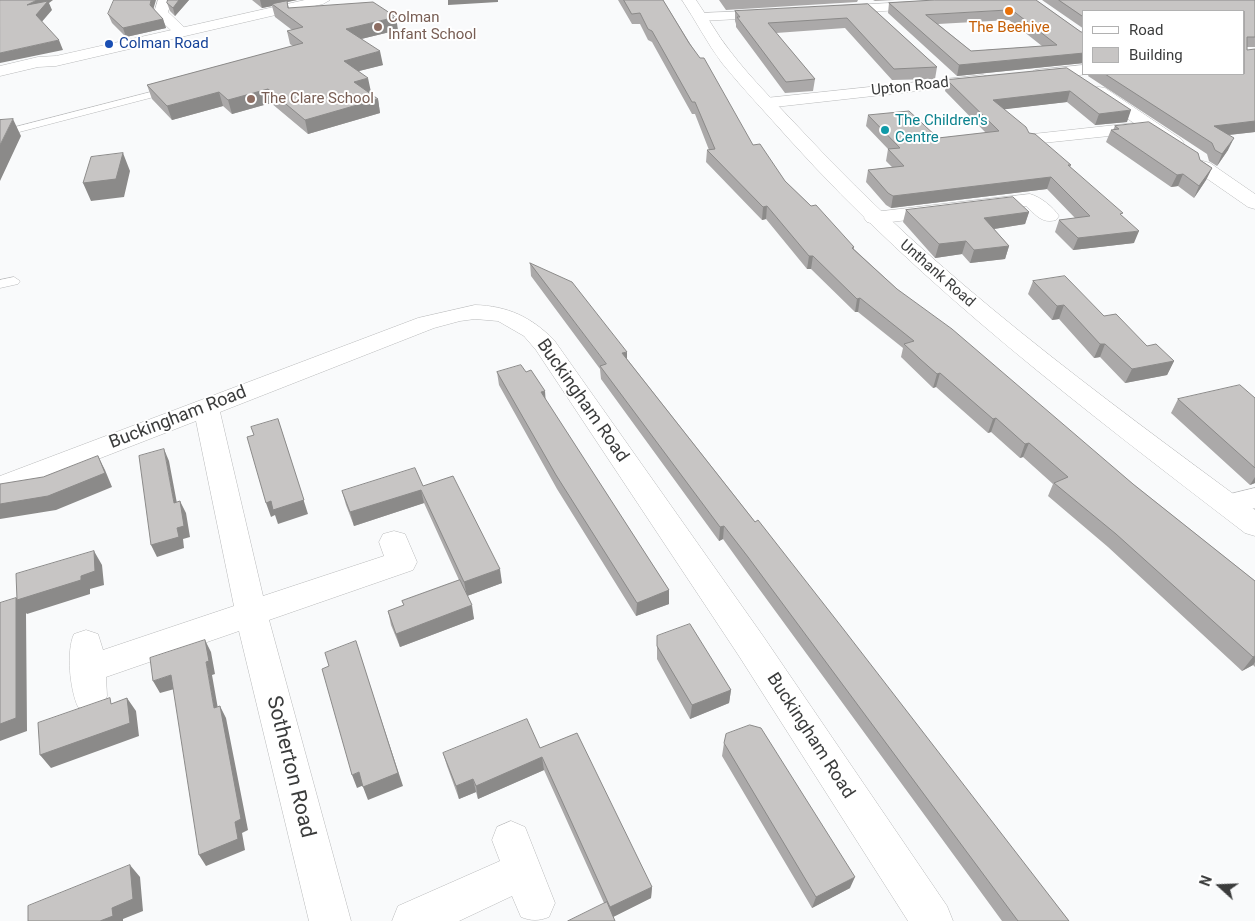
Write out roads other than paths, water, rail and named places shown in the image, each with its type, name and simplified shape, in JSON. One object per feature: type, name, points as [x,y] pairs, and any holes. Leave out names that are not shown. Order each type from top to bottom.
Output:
[{"type":"main road","points":[[165,0],[161,12],[182,32]]},
{"type":"main road","points":[[0,75],[322,0]]},
{"type":"main road","name":"Unthank Road","points":[[689,0],[724,53],[766,103],[806,148],[874,218],[920,261],[1026,349],[1255,525]]},
{"type":"main road","points":[[868,4],[887,22]]},
{"type":"main road","points":[[827,11],[868,4],[937,4]]},
{"type":"main road","points":[[701,17],[788,13]]},
{"type":"main road","points":[[0,70],[38,62],[56,61]]},
{"type":"main road","points":[[937,70],[952,83]]},
{"type":"main road","points":[[1020,76],[1076,71],[1255,203]]},
{"type":"main road","name":"Upton Road","points":[[766,103],[1000,78]]},
{"type":"main road","points":[[1033,138],[1150,126]]},
{"type":"main road","points":[[874,218],[1030,200],[1049,216]]},
{"type":"main road","name":"Buckingham Road","points":[[0,488],[426,323],[455,314],[478,311],[497,313],[517,319],[532,329],[752,646],[932,921]]},
{"type":"main road","name":"Sotherton Road","points":[[206,408],[251,612],[330,921]]},
{"type":"main road","points":[[1228,504],[1255,498]]},
{"type":"main road","points":[[88,670],[251,612],[402,562]]},
{"type":"main road","points":[[413,921],[523,871]]},
{"type":"lane","points":[[0,134],[178,88]]},
{"type":"lane","points":[[0,284],[14,281]]},
{"type":"place","name":"The Beehive","points":[[1009,11]]},
{"type":"place","name":"Colman Infant School","points":[[378,27]]},
{"type":"place","name":"Colman Road","points":[[109,44]]},
{"type":"place","name":"The Clare School","points":[[251,99]]},
{"type":"place","name":"The Children's Centre","points":[[885,130]]}]
